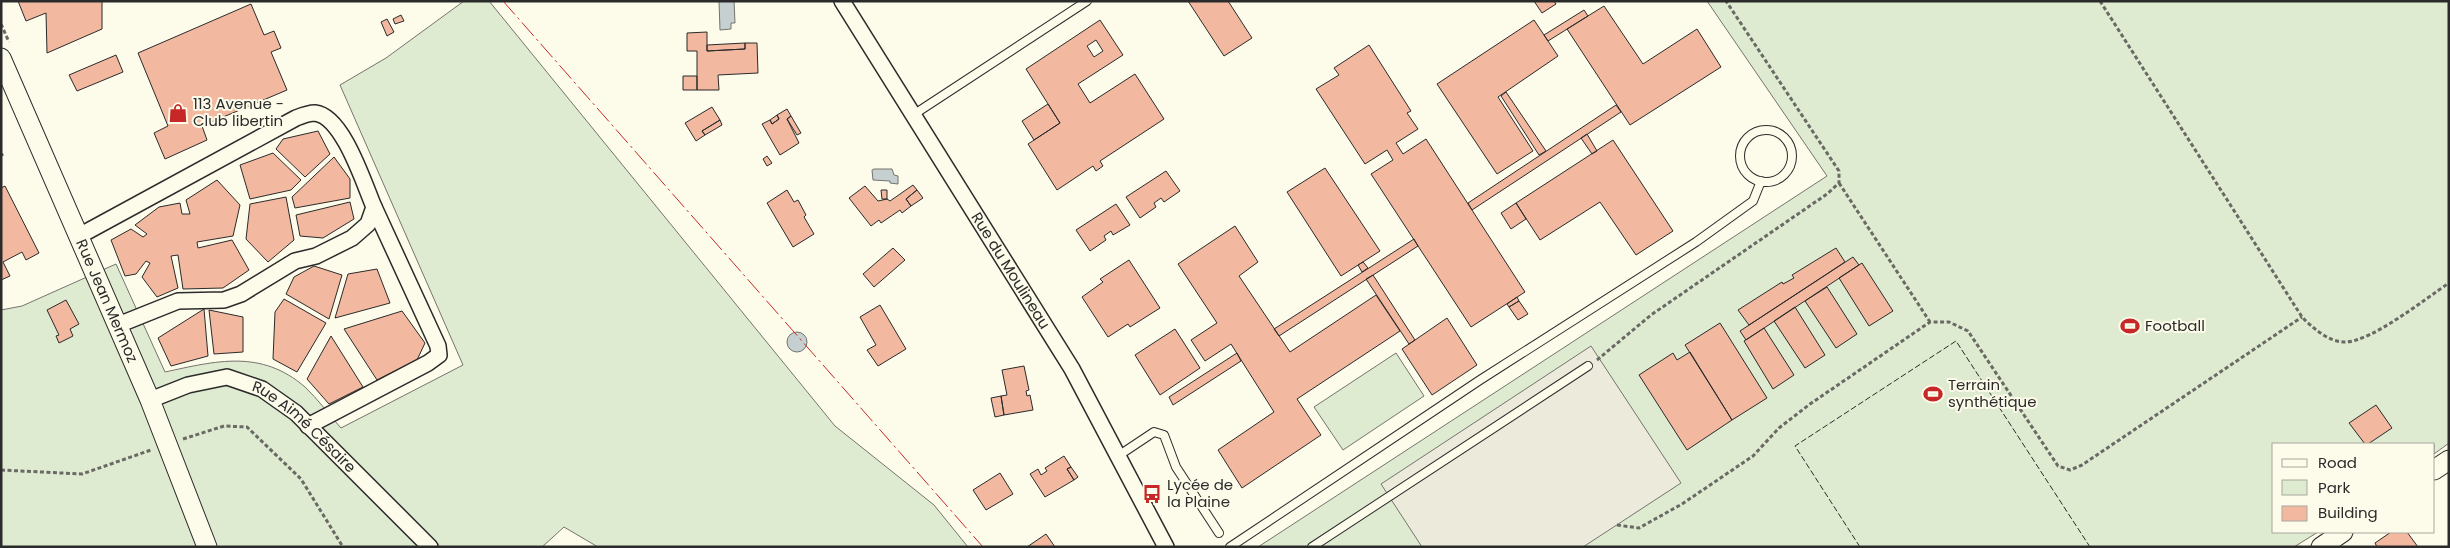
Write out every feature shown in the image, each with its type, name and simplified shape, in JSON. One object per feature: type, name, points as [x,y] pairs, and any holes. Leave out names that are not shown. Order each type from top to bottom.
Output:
[{"type":"street","name":"Rue du Moulineau","points":[[842,1],[1072,369],[1166,547]]},
{"type":"street","name":"Rue Jean Mermoz","points":[[1,58],[150,400],[206,547]]},
{"type":"street","points":[[79,236],[296,118],[315,113],[330,119],[341,132],[438,346],[439,355],[428,363],[308,426]]},
{"type":"street","points":[[118,325],[178,301],[224,300],[241,294],[295,261],[316,256],[352,238],[368,224],[374,207]]},
{"type":"street","name":"Rue Aimé Césaire","points":[[150,400],[188,385],[227,378],[262,389],[296,413],[430,547]]},
{"type":"street","points":[[2435,469],[2449,460]]},
{"type":"street","points":[[2321,547],[2342,533]]},
{"type":"lane","points":[[913,115],[1087,1]]},
{"type":"lane","points":[[1769,130],[1784,137],[1789,144],[1792,160],[1784,174],[1777,179],[1761,181],[1746,172],[1740,156],[1741,147],[1752,133],[1769,130]]},
{"type":"lane","points":[[1230,547],[1480,380],[1696,242],[1753,201],[1761,181]]},
{"type":"lane","points":[[1312,547],[1588,366]]},
{"type":"lane","points":[[1118,456],[1154,432],[1164,435],[1176,467],[1219,533]]},
{"type":"path","points":[[2100,1],[2302,317],[2317,332],[2343,342],[2363,339],[2449,284]]},
{"type":"path","points":[[1839,183],[1930,322]]},
{"type":"path","points":[[1617,525],[1639,528],[1682,504],[1753,456],[1779,428],[1810,404],[1930,322],[1949,322],[1968,331],[2058,466],[2070,470],[2082,465],[2302,317]]},
{"type":"path","points":[[1,470],[82,474],[166,444],[224,426],[247,427],[301,479],[343,547]]},
{"type":"green space","points":[[464,1],[489,1],[835,426],[934,505],[968,547],[598,547],[564,527],[542,547],[1,547],[1,310],[22,306],[116,264],[165,372],[202,364],[238,361],[272,367],[305,387],[341,428],[463,365],[340,85],[386,58]]},
{"type":"green space","points":[[1707,1],[2449,1],[2449,443],[2435,453],[2435,443],[2272,443],[2272,533],[2316,533],[2294,547],[1258,547],[1827,176]]},
{"type":"green space","points":[[1396,353],[1424,396],[1343,450],[1314,407]]},
{"type":"shaded area","points":[[719,1],[734,1],[735,23],[731,23],[731,29],[720,30]]},
{"type":"shaded area","points":[[892,169],[894,175],[898,176],[898,184],[890,183],[890,181],[873,180],[872,170]]},
{"type":"shaded area","points":[[797,332],[804,335],[807,342],[804,349],[797,352],[790,349],[787,342],[790,335]]},
{"type":"shaded area","points":[[1591,346],[1681,483],[1583,547],[1422,547],[1381,484]]},
{"type":"building","points":[[18,1],[102,1],[102,29],[47,53],[46,13],[26,21]]},
{"type":"building","points":[[1188,1],[1228,1],[1252,38],[1224,56]]},
{"type":"building","points":[[1534,1],[1554,1],[1556,4],[1542,13]]},
{"type":"building","points":[[251,4],[264,35],[274,31],[281,48],[271,52],[287,90],[202,126],[207,140],[165,159],[154,133],[168,126],[138,53]]},
{"type":"building","points":[[1604,6],[1643,64],[1697,29],[1721,67],[1630,125],[1567,29]]},
{"type":"building","points":[[1584,10],[1588,16],[1548,41],[1544,35]]},
{"type":"building","points":[[401,15],[404,21],[395,24],[393,19]]},
{"type":"building","points":[[387,19],[394,32],[387,36],[381,22]]},
{"type":"building","points":[[1100,20],[1123,55],[1078,84],[1090,103],[1135,74],[1164,119],[1100,161],[1103,166],[1096,171],[1093,166],[1057,190],[1028,144],[1060,123],[1026,69]],"holes":[[[1096,40],[1103,51],[1094,57],[1087,46]]]},
{"type":"building","points":[[1534,20],[1558,56],[1498,97],[1533,151],[1497,174],[1437,84]]},
{"type":"building","points":[[707,32],[707,51],[745,49],[745,43],[757,43],[758,73],[718,75],[719,90],[697,90],[697,51],[687,51],[687,33]]},
{"type":"building","points":[[745,43],[745,49],[707,51],[707,45]]},
{"type":"building","points":[[1369,45],[1411,111],[1407,113],[1418,129],[1396,143],[1403,154],[1426,139],[1525,292],[1471,327],[1371,174],[1393,160],[1387,150],[1365,164],[1316,89],[1339,75],[1334,68]]},
{"type":"building","points":[[116,55],[123,72],[77,91],[69,75]]},
{"type":"building","points":[[683,76],[697,76],[697,90],[683,90]]},
{"type":"building","points":[[1506,92],[1546,151],[1539,155],[1501,96]]},
{"type":"building","points":[[1048,104],[1060,123],[1034,140],[1022,121]]},
{"type":"building","points":[[1616,105],[1621,112],[1472,210],[1468,203]]},
{"type":"building","points":[[712,107],[720,120],[702,131],[705,135],[696,141],[685,123]]},
{"type":"building","points":[[787,109],[791,116],[787,119],[799,143],[780,155],[762,124],[770,120],[772,124],[779,119],[777,115]]},
{"type":"building","points":[[777,115],[779,119],[772,124],[770,120]]},
{"type":"building","points":[[791,116],[801,133],[797,135],[787,119]]},
{"type":"building","points":[[720,120],[722,125],[705,135],[702,131]]},
{"type":"building","points":[[318,131],[330,154],[305,177],[276,149],[283,139]]},
{"type":"building","points":[[1587,134],[1597,151],[1592,154],[1581,138]]},
{"type":"building","points":[[1613,140],[1673,231],[1636,255],[1600,202],[1540,240],[1516,203]]},
{"type":"building","points":[[273,153],[301,180],[291,190],[250,199],[240,165]]},
{"type":"building","points":[[767,156],[772,163],[767,166],[763,159]]},
{"type":"building","points":[[334,157],[350,179],[350,198],[295,208],[292,197]]},
{"type":"building","points":[[1325,168],[1380,251],[1341,276],[1287,192]]},
{"type":"building","points":[[1166,171],[1180,191],[1164,202],[1161,198],[1154,203],[1156,207],[1140,218],[1126,197]]},
{"type":"building","points":[[217,180],[240,205],[233,236],[197,242],[198,248],[232,240],[249,270],[223,288],[183,289],[178,255],[171,256],[178,288],[157,297],[142,277],[150,263],[146,261],[136,274],[125,276],[111,240],[131,229],[143,237],[147,234],[135,225],[159,207],[180,203],[182,214],[190,214],[186,200]]},
{"type":"building","points":[[913,185],[917,190],[906,199],[911,206],[902,213],[900,210],[881,223],[879,220],[871,226],[849,198],[865,186],[878,201],[887,199],[890,201]]},
{"type":"building","points":[[5,186],[39,253],[26,260],[22,252],[3,262],[10,276],[1,280],[1,188]]},
{"type":"building","points":[[787,190],[794,202],[798,200],[806,215],[804,217],[814,234],[793,247],[767,203]]},
{"type":"building","points":[[881,190],[887,190],[887,199],[882,199]]},
{"type":"building","points":[[917,190],[923,198],[911,206],[906,199]]},
{"type":"building","points":[[286,197],[294,240],[268,262],[246,239],[250,204]]},
{"type":"building","points":[[350,202],[354,219],[323,238],[300,236],[296,215]]},
{"type":"building","points":[[1516,203],[1526,219],[1511,229],[1501,213]]},
{"type":"building","points":[[1116,204],[1130,225],[1113,235],[1111,231],[1104,236],[1106,240],[1090,251],[1076,230]]},
{"type":"building","points":[[1235,226],[1258,262],[1239,276],[1290,352],[1376,295],[1400,331],[1297,399],[1321,435],[1242,488],[1218,450],[1274,412],[1231,344],[1205,361],[1191,340],[1217,323],[1178,264]]},
{"type":"building","points":[[1414,239],[1418,246],[1279,336],[1274,329]]},
{"type":"building","points":[[893,248],[905,260],[874,287],[863,274]]},
{"type":"building","points":[[1836,248],[1845,262],[1749,325],[1738,310],[1782,282],[1783,284],[1794,278],[1792,275]]},
{"type":"building","points":[[1853,257],[1859,265],[1746,340],[1740,331]]},
{"type":"building","points":[[1129,260],[1160,308],[1130,327],[1128,324],[1108,337],[1082,297],[1103,282],[1100,279]]},
{"type":"building","points":[[1363,262],[1368,268],[1362,272],[1358,265]]},
{"type":"building","points":[[1862,263],[1893,311],[1869,326],[1839,278]]},
{"type":"building","points":[[314,266],[342,275],[329,319],[286,294],[294,277]]},
{"type":"building","points":[[377,269],[390,303],[335,318],[348,274]]},
{"type":"building","points":[[1373,275],[1415,340],[1409,344],[1366,279]]},
{"type":"building","points":[[1827,287],[1857,334],[1836,348],[1805,301]]},
{"type":"building","points":[[1517,297],[1519,301],[1509,307],[1507,304]]},
{"type":"building","points":[[284,299],[326,323],[297,372],[273,359],[275,312]]},
{"type":"building","points":[[66,300],[79,324],[70,329],[73,336],[59,343],[56,336],[59,335],[47,310]]},
{"type":"building","points":[[1519,301],[1528,314],[1518,320],[1509,307]]},
{"type":"building","points":[[880,305],[906,349],[878,366],[867,350],[876,345],[860,317]]},
{"type":"building","points":[[1795,307],[1825,355],[1805,368],[1774,321]]},
{"type":"building","points":[[204,309],[208,356],[171,366],[158,338]]},
{"type":"building","points":[[209,310],[243,317],[243,352],[214,354]]},
{"type":"building","points":[[402,311],[425,343],[417,360],[377,380],[344,329]]},
{"type":"building","points":[[1447,318],[1477,365],[1432,395],[1402,349]]},
{"type":"building","points":[[1720,323],[1767,398],[1732,420],[1685,345]]},
{"type":"building","points":[[1764,328],[1794,375],[1773,389],[1744,341]]},
{"type":"building","points":[[1175,329],[1200,368],[1160,395],[1135,355]]},
{"type":"building","points":[[331,336],[363,387],[329,404],[307,379]]},
{"type":"building","points":[[1690,352],[1732,420],[1687,450],[1639,375],[1673,353],[1677,360]]},
{"type":"building","points":[[1237,353],[1241,361],[1173,405],[1169,397]]},
{"type":"building","points":[[1024,366],[1029,390],[1026,391],[1027,396],[1030,395],[1033,410],[1004,415],[1001,396],[1007,395],[1002,370]]},
{"type":"building","points":[[1001,396],[1004,415],[995,417],[991,398]]},
{"type":"building","points":[[2376,405],[2392,428],[2370,443],[2364,443],[2349,423]]},
{"type":"building","points":[[1064,456],[1071,467],[1067,469],[1074,480],[1045,497],[1030,474],[1038,469],[1041,475],[1047,471],[1045,468]]},
{"type":"building","points":[[1071,467],[1078,477],[1074,480],[1067,469]]},
{"type":"building","points":[[1000,473],[1013,494],[986,510],[973,490]]},
{"type":"building","points":[[2390,533],[2408,533],[2418,547],[2377,547],[2375,543]]},
{"type":"building","points":[[1046,534],[1055,547],[1027,547]]},
{"type":"hedge","points":[[1,154],[3,158]]},
{"type":"fence","points":[[1860,547],[1795,446],[1956,341],[2090,547]]},
{"type":"power","points":[[503,1],[983,547]]},
{"type":"place","name":"113 Avenue - Club libertin","points":[[178,113]]},
{"type":"place","name":"Football","points":[[2130,326]]},
{"type":"place","name":"Terrain synthétique","points":[[1933,394]]},
{"type":"place","name":"Lycée de la Plaine","points":[[1152,494]]}]
